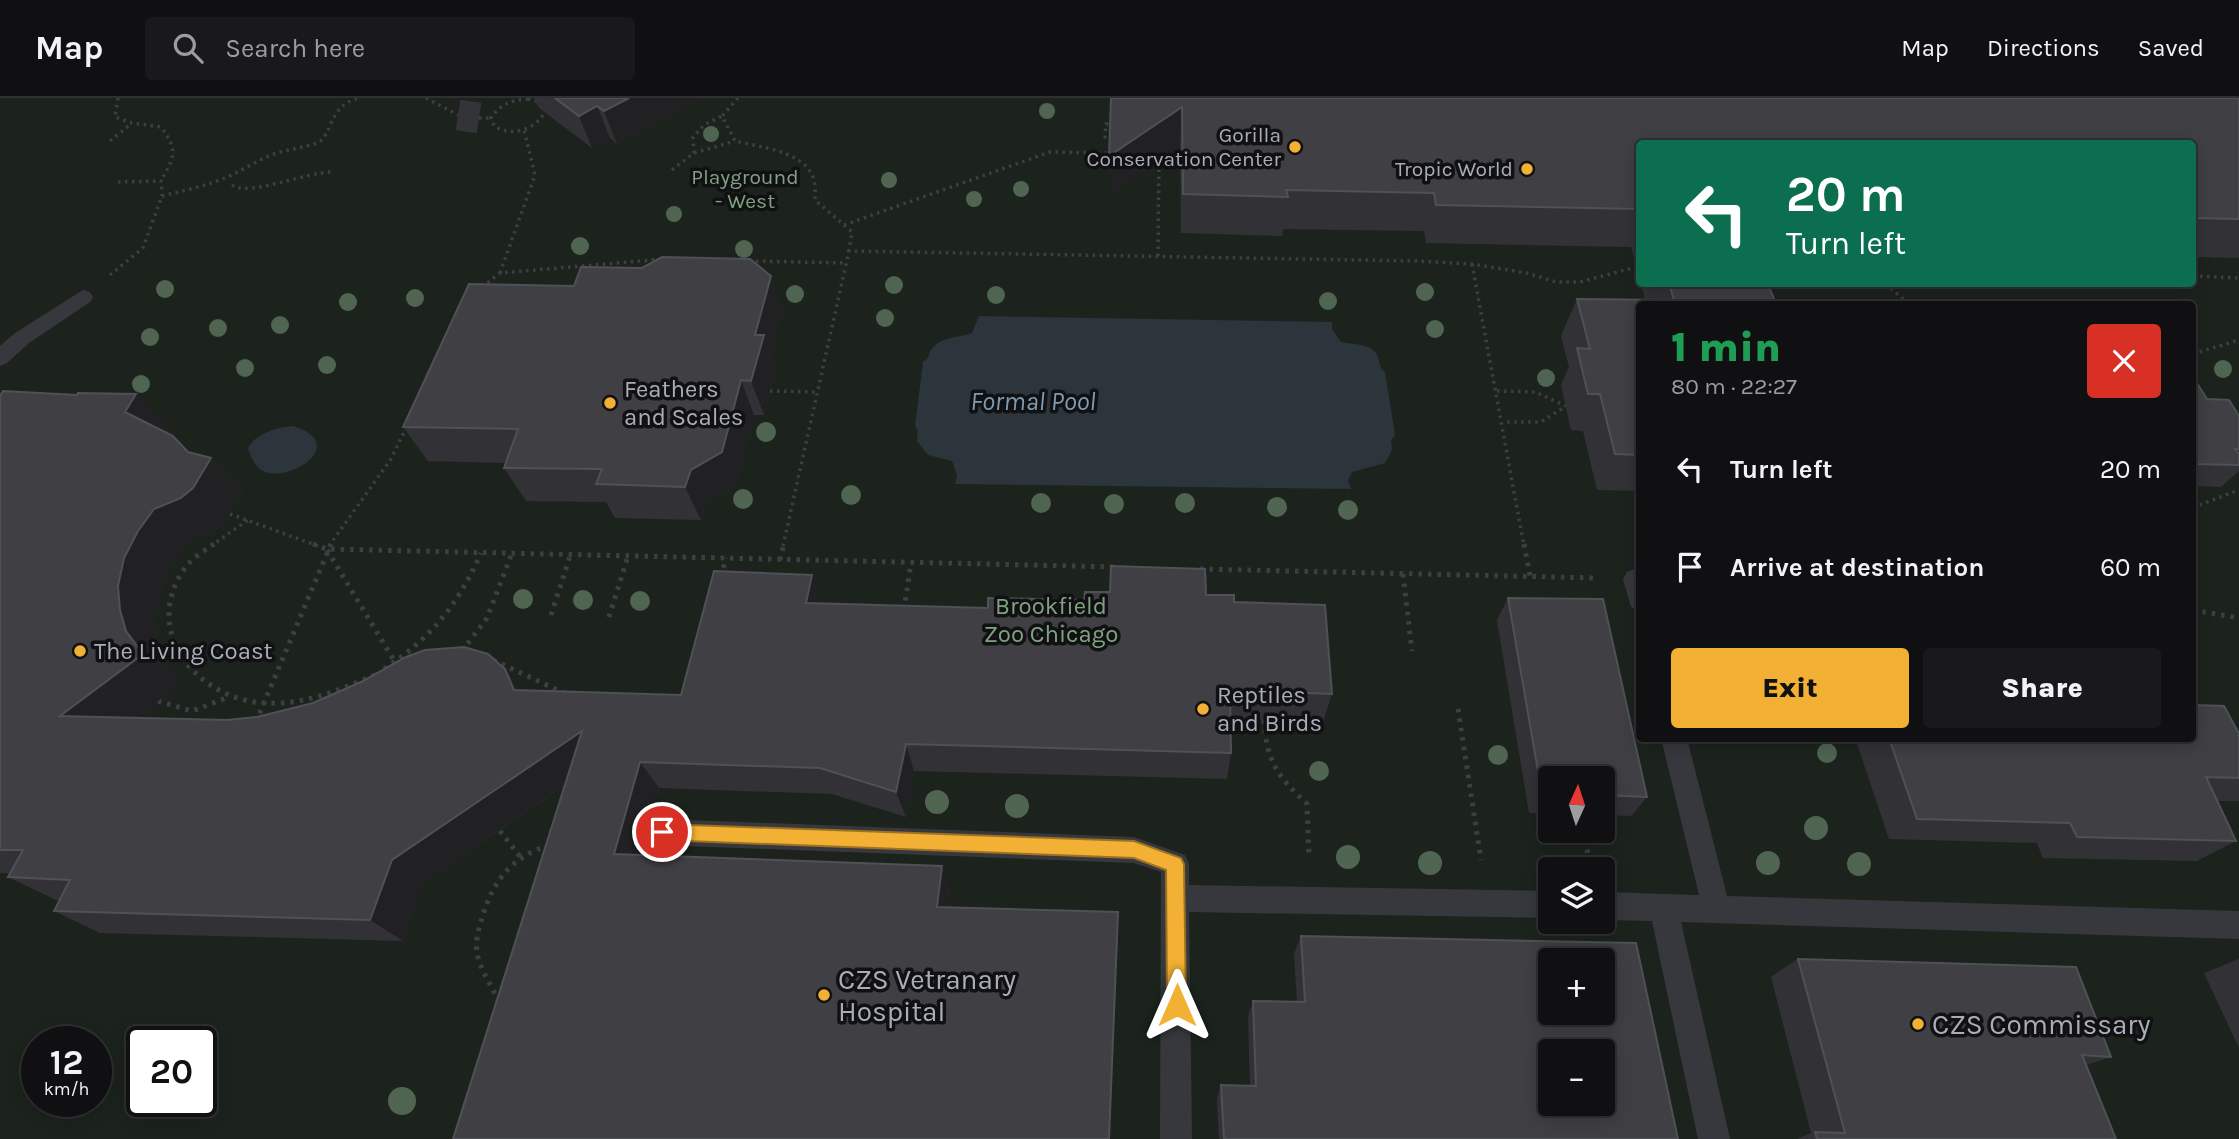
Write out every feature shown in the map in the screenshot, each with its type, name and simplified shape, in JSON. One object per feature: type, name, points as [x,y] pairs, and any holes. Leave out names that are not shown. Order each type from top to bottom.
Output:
[{"type":"lane","points":[[0,358],[22,338],[83,297]]},
{"type":"lane","points":[[1675,742],[1716,909]]},
{"type":"lane","points":[[662,832],[1134,850],[1175,864],[1176,1139]]},
{"type":"lane","points":[[1177,898],[1538,905]]},
{"type":"lane","points":[[1615,906],[2239,925]]},
{"type":"lane","points":[[1663,907],[1714,1139]]},
{"type":"path","points":[[83,297],[143,248],[162,196],[161,181],[175,154],[175,144],[160,127],[132,123],[115,117],[118,98]]},
{"type":"path","points":[[162,196],[214,182],[273,154],[318,142],[326,135],[328,124],[337,111],[350,100],[359,98]]},
{"type":"path","points":[[426,98],[458,116]]},
{"type":"path","points":[[694,153],[693,137],[704,125],[722,116],[738,98]]},
{"type":"path","points":[[529,99],[544,105],[545,115],[536,125],[524,129],[502,130],[495,127],[491,118],[499,107],[507,103],[529,99]]},
{"type":"path","points":[[722,116],[735,141]]},
{"type":"path","points":[[480,118],[491,118]]},
{"type":"path","points":[[110,141],[132,123]]},
{"type":"path","points":[[1118,138],[1105,137],[1106,124],[1122,124]]},
{"type":"path","points":[[500,273],[535,175],[524,129]]},
{"type":"path","points":[[672,170],[694,153],[735,141],[795,159],[810,169],[815,181],[815,200],[852,232],[780,560]]},
{"type":"path","points":[[1158,256],[1159,146]]},
{"type":"path","points":[[845,225],[1050,152],[1115,153]]},
{"type":"path","points":[[1150,153],[1159,153]]},
{"type":"path","points":[[233,184],[237,189],[245,190],[315,172],[331,172]]},
{"type":"path","points":[[118,182],[161,181]]},
{"type":"path","points":[[849,251],[1472,264],[1556,282],[1580,282],[1636,267]]},
{"type":"path","points":[[478,290],[500,273],[649,259],[675,260]]},
{"type":"path","points":[[741,261],[846,263]]},
{"type":"path","points":[[1472,264],[1530,576]]},
{"type":"path","points":[[2196,276],[2239,278]]},
{"type":"path","points":[[1892,287],[1906,301]]},
{"type":"path","points":[[2196,353],[2239,340]]},
{"type":"path","points":[[770,391],[817,392]]},
{"type":"path","points":[[1497,391],[1535,392],[1566,406],[1541,422],[1503,422]]},
{"type":"path","points":[[255,725],[327,549],[390,459],[408,422]]},
{"type":"path","points":[[2196,506],[2239,490]]},
{"type":"path","points":[[230,514],[327,549],[1129,568]]},
{"type":"path","points":[[248,520],[185,567],[175,587],[169,610],[171,638],[183,662],[202,682],[229,697],[263,703],[308,698],[349,687],[395,662],[436,629],[457,604],[481,553]]},
{"type":"path","points":[[327,549],[401,670]]},
{"type":"path","points":[[458,655],[480,630],[493,605],[512,554]]},
{"type":"path","points":[[551,615],[570,555]]},
{"type":"path","points":[[609,617],[628,556]]},
{"type":"path","points":[[720,584],[726,558]]},
{"type":"path","points":[[904,611],[911,563]]},
{"type":"path","points":[[1197,569],[1530,576],[1636,589]]},
{"type":"path","points":[[1403,574],[1412,651]]},
{"type":"path","points":[[2196,611],[2239,618]]},
{"type":"path","points":[[491,659],[565,694],[578,694]]},
{"type":"path","points":[[555,700],[565,694]]},
{"type":"path","points":[[158,701],[192,711],[229,697]]},
{"type":"path","points":[[1458,709],[1488,903]]},
{"type":"path","points":[[1264,720],[1266,748],[1272,768],[1307,804],[1311,900]]},
{"type":"path","points":[[500,831],[522,859]]},
{"type":"path","points":[[502,1010],[477,954],[477,941],[486,905],[501,875],[547,845],[560,845]]},
{"type":"green space","name":"Brookfield Zoo Chicago","points":[[0,98],[2239,98],[2239,1139],[0,1139]]},
{"type":"water","name":"Formal Pool","points":[[979,316],[1332,322],[1332,329],[1341,342],[1368,347],[1376,352],[1385,372],[1395,435],[1391,440],[1392,450],[1385,463],[1352,472],[1348,480],[1351,489],[955,484],[957,475],[952,461],[928,455],[917,441],[918,431],[915,426],[923,362],[940,342],[972,333]]},
{"type":"water","points":[[293,426],[309,434],[316,442],[316,452],[299,467],[286,472],[274,474],[260,469],[253,461],[248,448],[267,432]]},
{"type":"building","points":[[555,98],[629,98],[604,111],[597,106],[579,116]]},
{"type":"building","name":"Tropic World","points":[[1111,98],[2239,98],[2239,219],[2196,218],[2196,140],[1636,140],[1636,209],[1436,205],[1434,193],[1286,190],[1288,197],[1183,194],[1182,107],[1109,156]]},
{"type":"building","name":"Feathers and Scales","points":[[662,257],[750,259],[771,276],[755,335],[764,335],[751,381],[741,380],[722,452],[691,470],[685,487],[596,484],[602,469],[504,468],[518,429],[403,427],[469,284],[574,286],[581,267],[642,268]]},
{"type":"building","points":[[1670,287],[1769,287],[1775,301],[1636,301],[1636,455],[1615,454],[1600,394],[1588,394],[1577,348],[1590,349],[1577,299],[1674,300]]},
{"type":"building","points":[[2196,383],[2207,399],[2229,400],[2239,416],[2239,449],[2235,449],[2239,454],[2239,465],[2196,464]]},
{"type":"building","points":[[3,391],[77,395],[136,394],[125,412],[173,436],[188,452],[211,458],[193,488],[181,498],[154,509],[138,531],[124,558],[118,586],[120,610],[126,631],[143,654],[60,716],[227,720],[257,717],[313,703],[425,650],[464,647],[488,654],[505,669],[514,690],[681,695],[714,571],[812,575],[806,603],[988,608],[988,598],[1084,600],[1085,592],[1110,592],[1111,566],[1205,569],[1206,595],[1234,595],[1234,602],[1325,605],[1332,694],[1230,690],[1231,753],[906,744],[896,792],[820,768],[640,762],[614,854],[942,866],[937,907],[1118,912],[1109,1139],[453,1139],[582,731],[392,860],[370,920],[54,911],[70,880],[8,877],[23,850],[0,850],[0,396]]},
{"type":"building","points":[[1508,598],[1603,599],[1647,797],[1615,796],[1615,766],[1538,766],[1538,771]]},
{"type":"building","points":[[2196,705],[2224,706],[2239,732],[2239,778],[2206,777],[2236,841],[2077,837],[2070,823],[1917,819],[1890,742],[2196,742]]},
{"type":"building","points":[[1301,936],[1636,943],[1678,1139],[1224,1139],[1221,1085],[1256,1086],[1253,1001],[1305,1002]]},
{"type":"building","name":"CZS Commissary","points":[[1798,959],[2076,967],[2111,1057],[2082,1055],[2116,1139],[1817,1139],[1815,1132],[1845,1133]]},
{"type":"tunnel","points":[[458,115],[479,118]]},
{"type":"place","name":"Gorilla Conservation Center","points":[[1295,147]]},
{"type":"place","name":"Tropic World","points":[[1527,169]]},
{"type":"place","name":"Feathers and Scales","points":[[610,403]]},
{"type":"place","name":"The Living Coast","points":[[80,651]]},
{"type":"place","name":"Reptiles and Birds","points":[[1203,709]]},
{"type":"place","name":"CZS Vetranary Hospital","points":[[824,995]]},
{"type":"place","name":"CZS Commissary","points":[[1918,1024]]},
{"type":"route","points":[[662,832],[1134,850],[1175,864],[1177,1005]]},
{"type":"park label","name":"Playground - West","points":[[745,189]]}]
